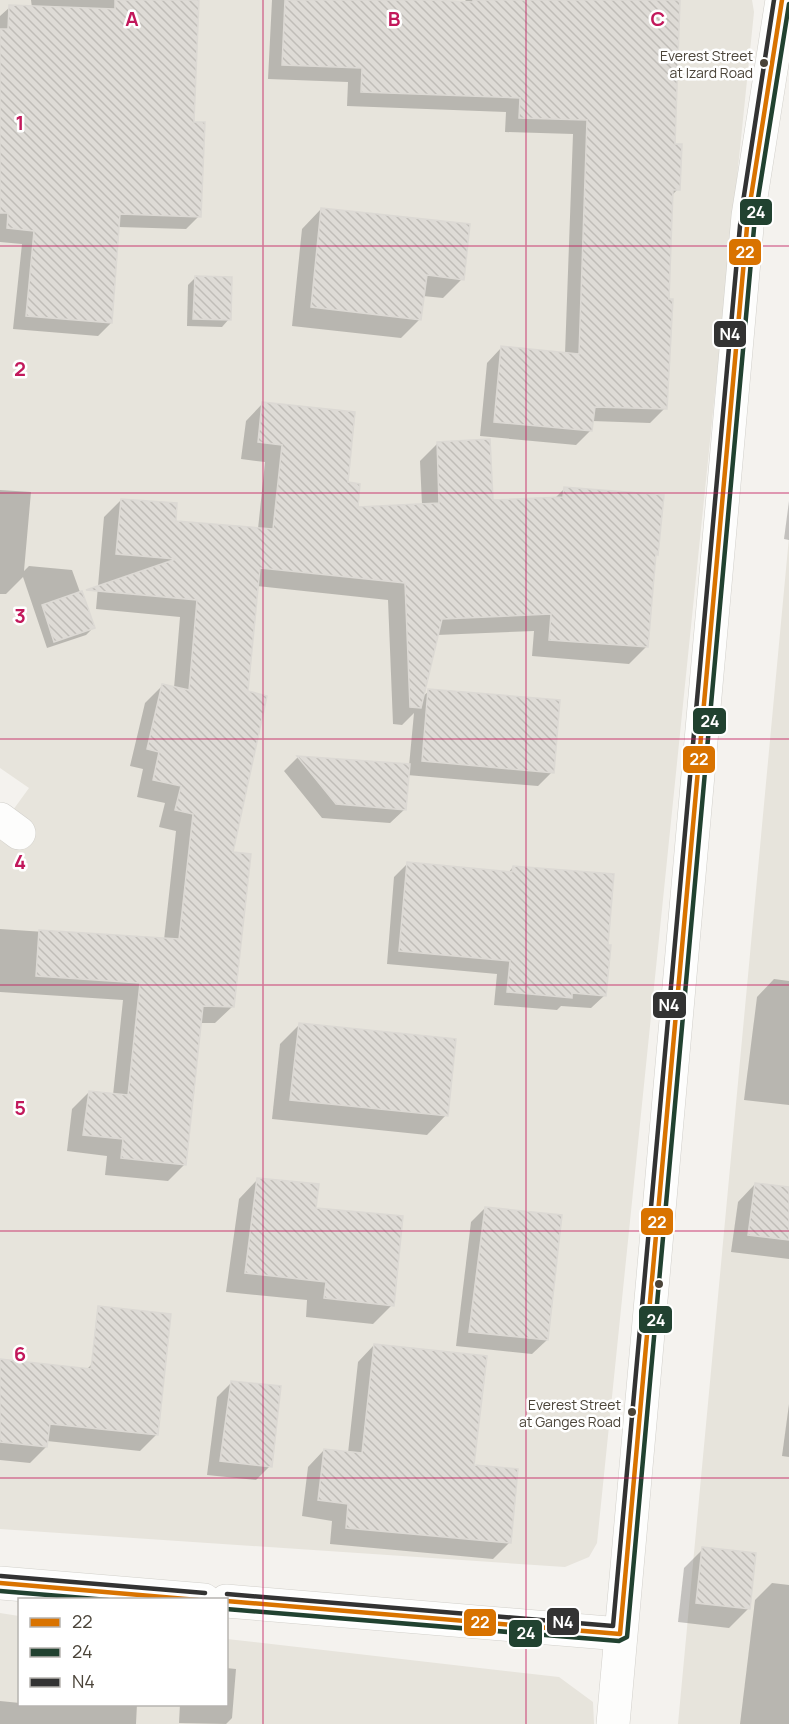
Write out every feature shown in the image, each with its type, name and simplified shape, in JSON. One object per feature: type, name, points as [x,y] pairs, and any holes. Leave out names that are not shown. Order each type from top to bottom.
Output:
[{"type":"street","points":[[613,1724],[748,216],[782,0]]},
{"type":"street","points":[[0,1582],[192,1598]]},
{"type":"street","points":[[228,1601],[620,1634]]},
{"type":"shaded area","points":[[0,0],[752,0],[754,12],[597,1543],[589,1557],[565,1567],[0,1529],[0,828],[29,788],[0,768]]},
{"type":"shaded area","points":[[789,537],[789,1724],[678,1724]]},
{"type":"shaded area","points":[[0,1613],[18,1616],[18,1706],[228,1706],[228,1639],[559,1677],[593,1702],[594,1724],[0,1724]]},
{"type":"building","points":[[115,0],[199,0],[194,122],[205,122],[201,217],[120,214],[112,323],[26,316],[34,231],[7,228],[8,213],[0,213],[0,29],[8,29],[9,5],[115,9]]},
{"type":"building","points":[[285,0],[473,2],[473,0],[680,0],[675,144],[682,144],[680,190],[673,190],[669,299],[673,299],[667,409],[595,407],[592,431],[494,422],[501,346],[579,354],[587,120],[519,118],[520,98],[361,92],[362,68],[282,65]]},
{"type":"building","points":[[321,208],[470,224],[464,280],[427,275],[421,320],[311,307]]},
{"type":"building","points":[[195,276],[232,277],[231,320],[193,319]]},
{"type":"building","points":[[262,402],[355,412],[348,482],[360,484],[358,507],[439,503],[437,442],[490,439],[493,500],[563,497],[564,487],[664,495],[648,647],[549,640],[551,614],[442,619],[421,708],[410,707],[405,583],[260,568],[248,691],[267,696],[233,852],[251,854],[234,1007],[203,1006],[186,1165],[121,1158],[123,1139],[83,1135],[89,1091],[128,1095],[140,983],[36,976],[39,930],[179,939],[193,814],[175,810],[181,786],[153,780],[159,752],[147,749],[162,684],[189,690],[197,600],[86,590],[176,559],[116,554],[121,499],[177,503],[176,521],[273,529],[282,445],[258,442]]},
{"type":"building","points":[[82,591],[95,628],[54,642],[42,605]]},
{"type":"building","points":[[428,689],[560,700],[554,773],[422,761]]},
{"type":"building","points":[[297,756],[410,764],[406,810],[336,804]]},
{"type":"building","points":[[407,862],[512,872],[513,866],[614,874],[606,996],[572,993],[572,998],[507,992],[510,961],[399,951]]},
{"type":"building","points":[[299,1023],[456,1039],[448,1116],[290,1100]]},
{"type":"building","points":[[257,1178],[319,1184],[316,1208],[403,1216],[394,1306],[324,1298],[326,1282],[245,1273]]},
{"type":"building","points":[[755,1183],[789,1187],[789,1240],[748,1235]]},
{"type":"building","points":[[485,1207],[562,1215],[548,1340],[469,1332]]},
{"type":"building","points":[[98,1306],[171,1314],[158,1435],[50,1424],[47,1447],[0,1442],[0,1359],[91,1369]]},
{"type":"building","points":[[374,1344],[487,1356],[474,1465],[518,1469],[511,1543],[346,1528],[348,1504],[318,1500],[324,1449],[362,1453]]},
{"type":"building","points":[[231,1381],[281,1386],[272,1467],[220,1461]]},
{"type":"building","points":[[702,1547],[756,1553],[750,1609],[696,1603]]},
{"type":"transit line","name":"N4","points":[[227,1594],[613,1626],[741,215],[774,0]]},
{"type":"transit line","name":"22","points":[[228,1601],[620,1634],[748,216],[782,0]]},
{"type":"transit line","name":"24","points":[[228,1609],[619,1641],[627,1637],[755,217],[789,4]]},
{"type":"transit line","name":"N4","points":[[1,1576],[205,1593]]},
{"type":"transit line","name":"22","points":[[0,1583],[175,1598]]},
{"type":"transit line","name":"24","points":[[0,1591],[84,1598]]},
{"type":"place","name":"Everest Street at Izard Road","points":[[764,63]]},
{"type":"place","name":"Everest Street at Ganges Road","points":[[632,1412]]}]
